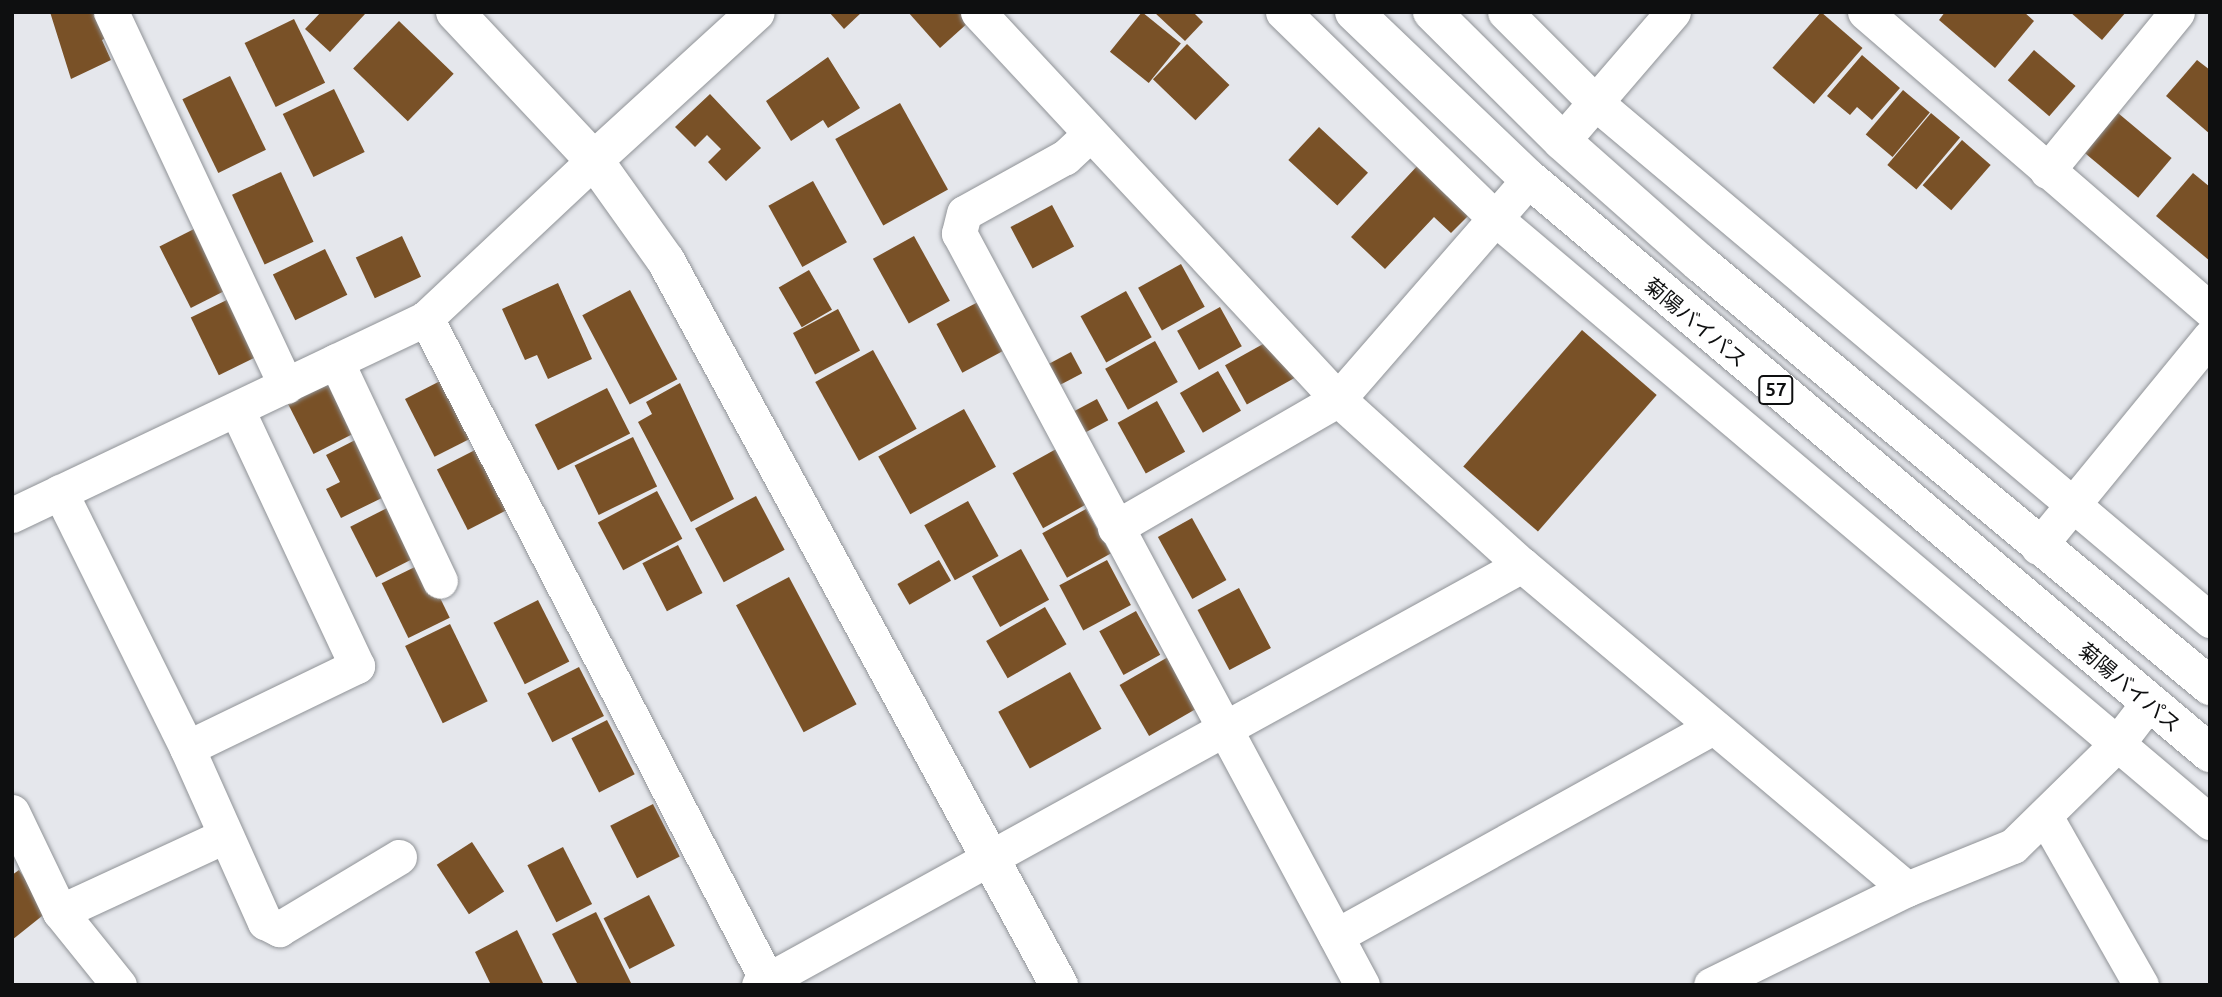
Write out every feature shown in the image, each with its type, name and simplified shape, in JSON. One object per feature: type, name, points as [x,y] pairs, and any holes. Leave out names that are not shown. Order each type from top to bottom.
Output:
[{"type":"main road","points":[[455,12],[594,160],[666,261],[994,859],[1059,985]]},
{"type":"main road","points":[[594,160],[756,12]]},
{"type":"main road","name":"菊陽バイパス","points":[[1354,12],[1529,179],[2210,753]]},
{"type":"main road","name":"57","points":[[1432,12],[1562,141],[2039,547],[2210,686]]},
{"type":"street","points":[[111,12],[286,386]]},
{"type":"street","points":[[978,12],[1089,135],[1338,399],[1522,565],[1907,889]]},
{"type":"street","points":[[1283,12],[1496,219],[2070,699],[2116,745],[2210,822]]},
{"type":"street","points":[[1505,12],[1596,103],[2072,510],[2210,620]]},
{"type":"street","points":[[1562,141],[1673,12]]},
{"type":"street","points":[[1865,12],[2210,310]]},
{"type":"street","points":[[2047,171],[2165,16]]},
{"type":"street","points":[[1089,135],[1065,157],[964,213],[959,233],[1362,985]]},
{"type":"street","points":[[12,515],[426,318],[594,160]]},
{"type":"street","points":[[1115,528],[1338,399],[1529,179]]},
{"type":"street","points":[[426,318],[763,982],[994,859],[1522,565]]},
{"type":"street","points":[[2039,547],[2072,510],[2210,337]]},
{"type":"street","points":[[336,361],[440,581]]},
{"type":"street","points":[[187,748],[357,666],[237,410]]},
{"type":"street","points":[[60,492],[187,748],[222,837],[265,922],[279,929],[399,857]]},
{"type":"street","points":[[1712,985],[1907,889],[2013,846],[2116,745],[2148,702]]},
{"type":"street","points":[[1336,936],[1712,727]]},
{"type":"street","points":[[12,812],[61,912],[119,985]]},
{"type":"street","points":[[2045,816],[2141,985]]},
{"type":"street","points":[[61,912],[222,837]]},
{"type":"building","points":[[50,12],[104,12],[114,33],[102,40],[111,60],[71,79]]},
{"type":"building","points":[[321,12],[365,14],[330,52],[305,29]]},
{"type":"building","points":[[829,12],[862,12],[844,29]]},
{"type":"building","points":[[908,12],[962,12],[970,21],[940,48]]},
{"type":"building","points":[[1142,12],[1181,43],[1149,83],[1110,52]]},
{"type":"building","points":[[1154,12],[1193,12],[1203,22],[1185,41]]},
{"type":"building","points":[[1821,12],[1863,48],[1814,104],[1772,68]]},
{"type":"building","points":[[1945,12],[2024,12],[2034,21],[1995,68],[1939,20]]},
{"type":"building","points":[[2070,12],[2126,12],[2102,40]]},
{"type":"building","points":[[294,19],[325,83],[276,107],[245,43]]},
{"type":"building","points":[[399,21],[454,74],[408,121],[353,68]]},
{"type":"building","points":[[1187,44],[1229,85],[1195,120],[1153,79]]},
{"type":"building","points":[[2034,50],[2076,86],[2049,116],[2008,80]]},
{"type":"building","points":[[1862,55],[1900,88],[1872,120],[1857,107],[1850,115],[1827,96]]},
{"type":"building","points":[[828,57],[860,108],[828,128],[823,120],[791,141],[766,101]]},
{"type":"building","points":[[2197,60],[2210,70],[2210,134],[2166,96]]},
{"type":"building","points":[[230,76],[266,150],[218,173],[182,99]]},
{"type":"building","points":[[334,89],[365,152],[313,177],[283,114]]},
{"type":"building","points":[[1903,90],[1930,112],[1893,157],[1866,134]]},
{"type":"building","points":[[710,94],[761,148],[726,181],[708,162],[721,149],[707,135],[695,147],[675,127]]},
{"type":"building","points":[[900,103],[948,190],[883,225],[835,139]]},
{"type":"building","points":[[1931,113],[1960,137],[1916,190],[1887,165]]},
{"type":"building","points":[[2118,113],[2172,158],[2138,198],[2085,153]]},
{"type":"building","points":[[1319,127],[1368,173],[1337,206],[1288,160]]},
{"type":"building","points":[[1962,140],[1991,165],[1951,210],[1923,185]]},
{"type":"building","points":[[1420,163],[1472,212],[1451,233],[1434,217],[1385,269],[1351,237]]},
{"type":"building","points":[[281,172],[314,242],[265,265],[232,195]]},
{"type":"building","points":[[2193,173],[2210,187],[2210,261],[2156,216]]},
{"type":"building","points":[[813,181],[847,242],[802,267],[768,206]]},
{"type":"building","points":[[1052,205],[1074,246],[1033,269],[1011,227]]},
{"type":"building","points":[[196,228],[227,289],[191,308],[159,247]]},
{"type":"building","points":[[402,236],[421,277],[375,298],[356,258]]},
{"type":"building","points":[[914,236],[950,301],[909,324],[873,259]]},
{"type":"building","points":[[325,249],[347,295],[295,320],[273,274]]},
{"type":"building","points":[[1181,264],[1205,307],[1162,331],[1138,288]]},
{"type":"building","points":[[809,270],[832,310],[802,327],[779,288]]},
{"type":"building","points":[[558,283],[592,359],[548,379],[537,355],[525,360],[502,309]]},
{"type":"building","points":[[630,290],[677,379],[630,405],[582,315]]},
{"type":"building","points":[[1126,291],[1152,337],[1106,363],[1081,316]]},
{"type":"building","points":[[233,297],[261,355],[219,375],[191,318]]},
{"type":"building","points":[[978,302],[1004,351],[962,373],[937,324]]},
{"type":"building","points":[[1220,307],[1242,346],[1199,370],[1177,331]]},
{"type":"building","points":[[838,309],[860,350],[815,374],[793,333]]},
{"type":"building","points":[[1582,330],[1657,395],[1538,532],[1463,467]]},
{"type":"building","points":[[1274,338],[1296,377],[1247,405],[1225,365]]},
{"type":"building","points":[[1155,341],[1178,382],[1128,410],[1105,369]]},
{"type":"building","points":[[873,350],[917,429],[859,461],[815,382]]},
{"type":"building","points":[[1071,352],[1082,373],[1058,386],[1047,365]]},
{"type":"building","points":[[333,371],[363,429],[314,454],[284,396]]},
{"type":"building","points":[[1218,371],[1241,411],[1203,433],[1180,393]]},
{"type":"building","points":[[446,378],[476,436],[435,457],[405,399]]},
{"type":"building","points":[[680,383],[734,499],[691,522],[638,422],[652,414],[646,402]]},
{"type":"building","points":[[607,388],[630,433],[558,470],[535,425]]},
{"type":"building","points":[[1097,399],[1108,420],[1085,432],[1074,411]]},
{"type":"building","points":[[1157,401],[1185,452],[1146,474],[1118,423]]},
{"type":"building","points":[[964,409],[996,467],[910,514],[878,457]]},
{"type":"building","points":[[361,437],[390,494],[341,518],[326,489],[340,482],[326,455]]},
{"type":"building","points":[[633,437],[657,486],[599,515],[575,465]]},
{"type":"building","points":[[1058,448],[1089,503],[1043,528],[1013,473]]},
{"type":"building","points":[[477,449],[508,510],[468,530],[437,469]]},
{"type":"building","points":[[657,491],[682,539],[623,570],[598,522]]},
{"type":"building","points":[[756,496],[785,550],[724,582],[695,528]]},
{"type":"building","points":[[968,501],[999,556],[955,580],[924,525]]},
{"type":"building","points":[[393,505],[419,556],[376,578],[350,527]]},
{"type":"building","points":[[1086,509],[1111,554],[1067,578],[1042,533]]},
{"type":"building","points":[[1192,518],[1226,580],[1192,599],[1158,537]]},
{"type":"building","points":[[678,545],[703,593],[667,611],[642,563]]},
{"type":"building","points":[[1021,549],[1049,600],[1000,627],[972,576]]},
{"type":"building","points":[[939,560],[951,581],[909,605],[897,584]]},
{"type":"building","points":[[1107,560],[1131,605],[1083,630],[1059,585]]},
{"type":"building","points":[[423,563],[450,618],[408,638],[382,583]]},
{"type":"building","points":[[789,577],[857,704],[804,732],[736,605]]},
{"type":"building","points":[[1239,588],[1271,648],[1229,670],[1198,610]]},
{"type":"building","points":[[538,600],[569,661],[525,684],[493,623]]},
{"type":"building","points":[[1045,607],[1066,644],[1008,678],[986,641]]},
{"type":"building","points":[[1136,611],[1160,655],[1124,675],[1099,631]]},
{"type":"building","points":[[450,624],[488,701],[443,723],[405,646]]},
{"type":"building","points":[[1175,653],[1204,704],[1149,736],[1120,685]]},
{"type":"building","points":[[579,667],[604,716],[552,742],[527,693]]},
{"type":"building","points":[[1070,672],[1102,729],[1030,769],[998,712]]},
{"type":"building","points":[[607,720],[635,774],[599,793],[571,738]]},
{"type":"building","points":[[653,804],[680,857],[637,878],[610,826]]},
{"type":"building","points":[[472,842],[504,891],[469,914],[437,865]]},
{"type":"building","points":[[563,847],[592,904],[556,922],[527,865]]},
{"type":"building","points":[[19,870],[47,912],[12,940],[12,875]]},
{"type":"building","points":[[649,895],[675,946],[629,969],[604,918]]},
{"type":"building","points":[[596,912],[632,985],[578,985],[552,934]]},
{"type":"building","points":[[517,930],[544,985],[491,985],[475,952]]}]
